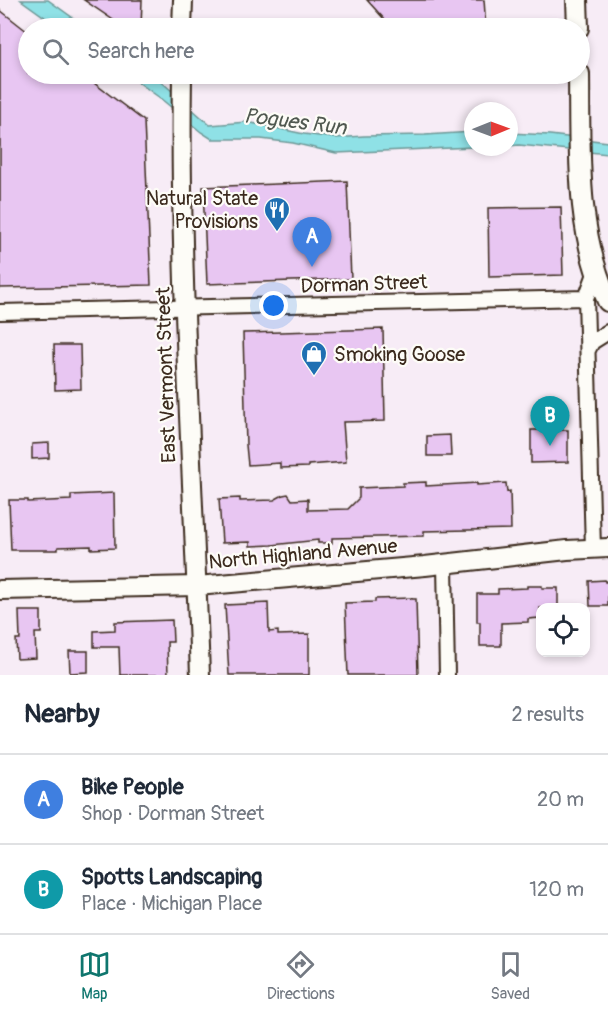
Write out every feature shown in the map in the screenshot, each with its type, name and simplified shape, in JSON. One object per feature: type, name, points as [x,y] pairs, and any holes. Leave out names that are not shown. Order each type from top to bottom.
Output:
[{"type":"main road","points":[[577,0],[578,18]]},
{"type":"main road","points":[[579,84],[581,171],[585,216],[601,295]]},
{"type":"street","points":[[182,18],[183,0]]},
{"type":"street","name":"East Vermont Street","points":[[182,84],[185,309],[200,675]]},
{"type":"street","points":[[600,548],[588,350],[601,295]]},
{"type":"street","name":"Dorman Street","points":[[0,312],[185,309],[601,295]]},
{"type":"street","points":[[588,350],[592,342],[608,332]]},
{"type":"street","name":"North Highland Avenue","points":[[0,590],[197,586],[600,548]]},
{"type":"street","points":[[445,564],[447,675]]},
{"type":"water","points":[[21,0],[48,0],[73,18],[46,18]]},
{"type":"water","points":[[141,84],[164,84],[210,125],[247,122],[334,138],[464,133],[464,147],[336,153],[293,143],[261,139],[212,139]]},
{"type":"water","points":[[518,133],[550,135],[608,142],[608,154],[519,145]]},
{"type":"building","points":[[84,0],[142,0],[141,18],[110,18]]},
{"type":"building","points":[[367,0],[484,0],[485,18],[383,18]]},
{"type":"building","points":[[0,10],[18,24],[18,84],[95,84],[144,121],[151,285],[0,288]]},
{"type":"building","name":"Natural State Provisions","points":[[347,181],[351,279],[207,284],[203,187]]},
{"type":"building","points":[[561,207],[563,275],[489,277],[488,208]]},
{"type":"building","name":"Smoking Goose","points":[[383,329],[385,421],[343,422],[346,462],[280,468],[280,463],[248,465],[243,333]]},
{"type":"building","points":[[54,345],[80,345],[81,389],[55,390]]},
{"type":"building","points":[[531,430],[568,430],[568,462],[531,463]]},
{"type":"building","points":[[450,435],[451,456],[427,456],[427,436]]},
{"type":"building","points":[[49,443],[49,458],[32,459],[32,444]]},
{"type":"building","points":[[426,482],[426,486],[506,483],[507,492],[510,491],[511,529],[424,531],[424,536],[332,538],[332,543],[318,543],[318,540],[250,546],[250,542],[222,543],[219,499],[274,500],[288,494],[292,500],[308,499],[308,510],[348,509],[359,498],[359,488],[403,486],[403,483]]},
{"type":"building","points":[[114,493],[115,548],[91,549],[91,546],[58,547],[58,550],[11,550],[9,500],[28,500],[28,502],[71,500],[71,495]]},
{"type":"building","points":[[605,580],[608,582],[608,606],[590,606],[589,581]]},
{"type":"building","points":[[527,586],[542,586],[542,588],[558,588],[558,603],[536,603],[536,618],[528,619],[528,622],[501,623],[501,646],[480,646],[477,594],[498,594],[498,589],[527,588]]},
{"type":"building","points":[[416,599],[418,675],[348,675],[345,603]]},
{"type":"building","points":[[268,603],[269,632],[278,631],[278,635],[309,634],[309,675],[229,675],[225,605]]},
{"type":"building","points":[[19,611],[41,611],[41,633],[35,633],[36,658],[17,659],[16,639],[20,639]]},
{"type":"building","points":[[172,620],[173,642],[167,642],[168,675],[120,675],[119,647],[94,647],[94,631],[115,630],[115,622]]},
{"type":"building","points":[[69,651],[88,651],[88,672],[70,673]]},
{"type":"place","name":"Natural State Provisions","points":[[277,233]]},
{"type":"place","name":"Bike People","points":[[312,267]]},
{"type":"place","name":"Smoking Goose","points":[[314,377]]},
{"type":"place","name":"Spotts Landscaping","points":[[550,446]]},
{"type":"water label","name":"Pogues Run","points":[[295,122]]}]
